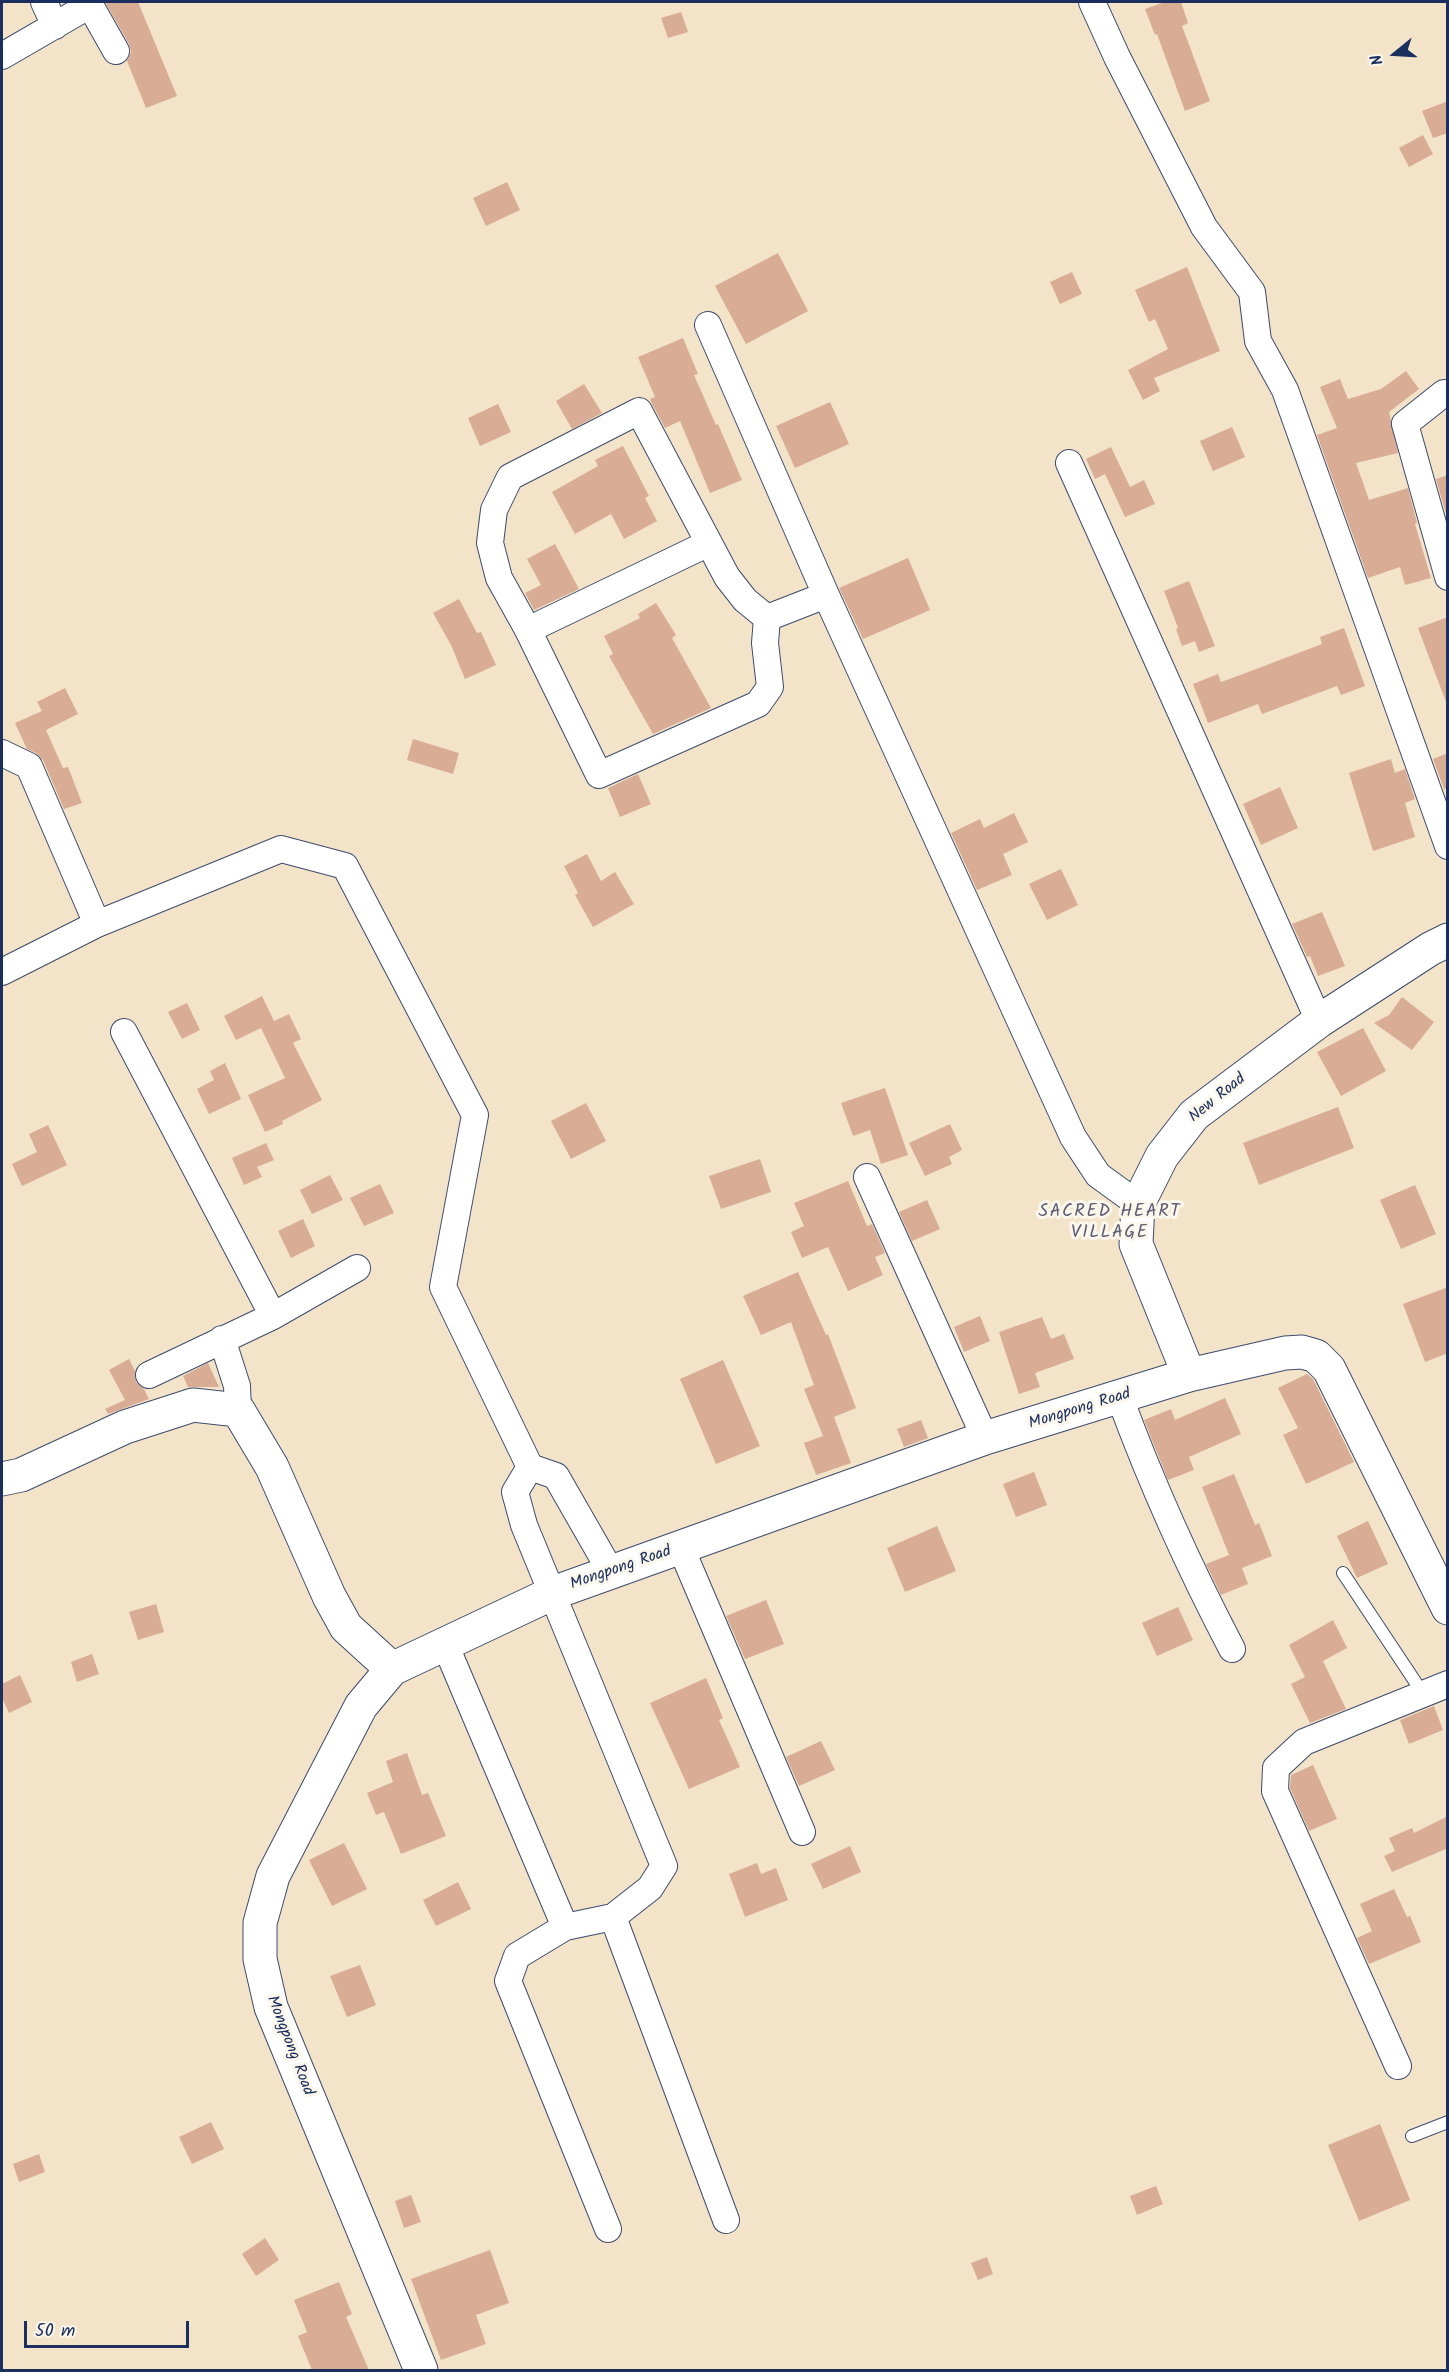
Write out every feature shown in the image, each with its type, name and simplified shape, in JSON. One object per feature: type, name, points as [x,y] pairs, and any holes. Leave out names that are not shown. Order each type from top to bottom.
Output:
[{"type":"main road","name":"New Road","points":[[1189,1375],[1136,1244],[1138,1204],[1162,1156],[1194,1115],[1319,1021],[1430,949],[1448,940]]},
{"type":"main road","name":"Mongpong Road","points":[[421,2370],[271,2007],[260,1959],[260,1923],[273,1876],[361,1706],[392,1669],[553,1593],[985,1438],[1189,1375],[1285,1353],[1302,1352],[1316,1356],[1329,1369],[1448,1608]]},
{"type":"main road","points":[[2,1479],[21,1475],[125,1427],[193,1405],[238,1410],[272,1467],[329,1596],[346,1627],[392,1669]]},
{"type":"street","points":[[44,2],[56,26]]},
{"type":"street","points":[[1092,2],[1117,57],[1204,226],[1252,292],[1258,341],[1285,390],[1448,846]]},
{"type":"street","points":[[2,56],[90,5],[116,51]]},
{"type":"street","points":[[708,325],[826,596],[1073,1137],[1098,1175],[1138,1204]]},
{"type":"street","points":[[1448,393],[1443,393],[1405,424],[1448,577]]},
{"type":"street","points":[[639,411],[727,577],[739,592],[767,618],[765,643],[770,687],[758,704],[599,775],[500,578],[490,543],[494,510],[510,477],[639,411]]},
{"type":"street","points":[[1069,463],[1319,1021]]},
{"type":"street","points":[[528,630],[708,543]]},
{"type":"street","points":[[767,618],[826,596]]},
{"type":"street","points":[[2,753],[29,766],[97,924]]},
{"type":"street","points":[[2,972],[97,924],[281,849],[345,866],[475,1114],[442,1287],[530,1467],[556,1476],[611,1572]]},
{"type":"street","points":[[124,1032],[273,1316]]},
{"type":"street","points":[[867,1177],[985,1438]]},
{"type":"street","points":[[149,1375],[273,1316],[357,1268]]},
{"type":"street","points":[[222,1340],[237,1386],[238,1410]]},
{"type":"street","points":[[1120,1398],[1143,1460],[1190,1569],[1232,1649]]},
{"type":"street","points":[[530,1467],[515,1492],[524,1525],[664,1866],[650,1888],[613,1917],[565,1927],[517,1956],[508,1981],[608,2229]]},
{"type":"street","points":[[681,1548],[802,1832]]},
{"type":"street","points":[[445,1644],[565,1927]]},
{"type":"street","points":[[1398,2066],[1275,1791],[1276,1768],[1304,1742],[1422,1692],[1448,1684]]},
{"type":"street","points":[[613,1917],[726,2220]]},
{"type":"lane","points":[[1343,1573],[1422,1692]]},
{"type":"lane","points":[[1412,2136],[1448,2122]]},
{"type":"building","points":[[105,2],[138,2],[177,96],[146,108],[127,61],[131,52],[129,44]]},
{"type":"building","points":[[1165,2],[1181,2],[1188,23],[1182,26],[1210,101],[1185,111],[1157,34],[1155,35],[1145,9]]},
{"type":"building","points":[[681,12],[688,32],[668,38],[661,18]]},
{"type":"building","points":[[1448,101],[1448,133],[1433,138],[1422,111]]},
{"type":"building","points":[[1423,135],[1433,154],[1409,167],[1399,148]]},
{"type":"building","points":[[507,182],[520,210],[486,226],[473,198]]},
{"type":"building","points":[[778,253],[808,311],[746,344],[715,286]]},
{"type":"building","points":[[1187,267],[1220,351],[1154,378],[1160,391],[1143,400],[1128,370],[1168,349],[1155,319],[1149,322],[1135,290]]},
{"type":"building","points":[[1072,272],[1082,294],[1060,304],[1050,282]]},
{"type":"building","points":[[683,338],[698,374],[694,375],[742,480],[710,493],[680,421],[665,428],[652,404],[650,399],[655,397],[638,357]]},
{"type":"building","points":[[1406,371],[1419,389],[1389,412],[1398,453],[1356,463],[1369,500],[1408,488],[1417,523],[1415,524],[1431,578],[1405,585],[1400,567],[1368,578],[1317,435],[1337,428],[1320,387],[1340,379],[1348,399],[1381,389]]},
{"type":"building","points":[[584,384],[602,413],[572,429],[556,401]]},
{"type":"building","points":[[830,402],[849,444],[795,468],[776,426]]},
{"type":"building","points":[[498,404],[511,432],[480,446],[468,418]]},
{"type":"building","points":[[1232,427],[1245,457],[1213,471],[1200,441]]},
{"type":"building","points":[[623,446],[649,496],[645,498],[657,521],[624,539],[611,514],[575,534],[552,492],[598,466],[595,460]]},
{"type":"building","points":[[1111,447],[1130,487],[1144,480],[1155,504],[1125,517],[1105,474],[1095,479],[1086,459]]},
{"type":"building","points":[[1448,475],[1448,514],[1446,514],[1436,479]]},
{"type":"building","points":[[555,544],[579,589],[534,610],[525,593],[541,585],[527,559]]},
{"type":"building","points":[[908,558],[930,610],[863,639],[839,588]]},
{"type":"building","points":[[1189,581],[1215,646],[1199,652],[1195,641],[1182,646],[1164,591]]},
{"type":"building","points":[[459,599],[477,633],[481,632],[496,665],[465,679],[451,645],[433,613]]},
{"type":"building","points":[[656,603],[676,635],[672,638],[711,708],[653,734],[609,656],[613,654],[604,636],[640,618],[638,614]]},
{"type":"building","points":[[1448,617],[1448,701],[1446,702],[1418,628]]},
{"type":"building","points":[[1344,628],[1365,686],[1341,695],[1337,686],[1262,714],[1258,704],[1208,723],[1193,684],[1218,674],[1221,682],[1235,677],[1322,644],[1320,637]]},
{"type":"building","points":[[65,688],[78,714],[46,730],[63,768],[68,767],[82,803],[64,809],[43,760],[36,753],[27,749],[15,723],[42,711],[37,702]]},
{"type":"building","points":[[413,739],[459,753],[453,774],[407,760]]},
{"type":"building","points":[[1448,753],[1448,788],[1444,789],[1433,759]]},
{"type":"building","points":[[1391,759],[1395,773],[1405,769],[1415,799],[1405,803],[1415,837],[1373,851],[1349,773]]},
{"type":"building","points":[[638,774],[651,804],[620,817],[608,788]]},
{"type":"building","points":[[1280,787],[1298,828],[1261,845],[1243,804]]},
{"type":"building","points":[[1014,813],[1028,842],[1003,854],[1012,875],[977,890],[951,833],[980,819],[984,828]]},
{"type":"building","points":[[587,854],[601,881],[615,872],[634,904],[593,927],[575,895],[578,893],[564,866]]},
{"type":"building","points":[[1061,869],[1078,905],[1047,920],[1029,884]]},
{"type":"building","points":[[1322,912],[1345,966],[1318,976],[1292,924]]},
{"type":"building","points":[[262,996],[274,1021],[289,1014],[301,1039],[293,1043],[322,1100],[282,1121],[283,1124],[265,1132],[248,1095],[285,1078],[261,1028],[236,1040],[224,1016]]},
{"type":"building","points":[[1402,997],[1434,1022],[1412,1050],[1374,1023],[1389,1015]]},
{"type":"building","points":[[187,1003],[200,1030],[182,1039],[168,1012]]},
{"type":"building","points":[[1363,1028],[1386,1071],[1341,1096],[1317,1052]]},
{"type":"building","points":[[225,1063],[241,1099],[209,1114],[197,1089],[214,1080],[210,1071]]},
{"type":"building","points":[[885,1088],[908,1155],[881,1164],[870,1130],[853,1136],[841,1103]]},
{"type":"building","points":[[586,1103],[606,1141],[571,1159],[551,1121]]},
{"type":"building","points":[[1338,1107],[1354,1148],[1259,1185],[1243,1143]]},
{"type":"building","points":[[950,1124],[962,1150],[949,1157],[952,1164],[925,1176],[909,1143]]},
{"type":"building","points":[[48,1125],[67,1165],[22,1186],[12,1164],[37,1152],[29,1134]]},
{"type":"building","points":[[266,1143],[274,1160],[257,1167],[262,1177],[244,1185],[232,1158]]},
{"type":"building","points":[[760,1159],[771,1192],[721,1209],[709,1176]]},
{"type":"building","points":[[330,1175],[343,1200],[312,1214],[300,1190]]},
{"type":"building","points":[[848,1181],[867,1226],[872,1224],[885,1253],[875,1257],[883,1275],[848,1291],[828,1247],[802,1258],[791,1232],[804,1226],[794,1203]]},
{"type":"building","points":[[380,1184],[394,1213],[364,1226],[350,1198]]},
{"type":"building","points":[[1415,1185],[1436,1234],[1401,1249],[1380,1200]]},
{"type":"building","points":[[927,1200],[940,1229],[912,1241],[899,1212]]},
{"type":"building","points":[[303,1219],[315,1246],[291,1258],[278,1231]]},
{"type":"building","points":[[798,1272],[826,1335],[828,1334],[856,1408],[834,1417],[851,1463],[816,1475],[804,1443],[823,1436],[804,1389],[814,1385],[791,1322],[761,1335],[743,1296]]},
{"type":"building","points":[[1448,1287],[1448,1353],[1425,1362],[1403,1304]]},
{"type":"building","points":[[980,1316],[990,1341],[964,1352],[954,1327]]},
{"type":"building","points":[[1042,1317],[1051,1339],[1064,1334],[1074,1359],[1035,1373],[1040,1387],[1019,1394],[999,1332]]},
{"type":"building","points":[[129,1359],[135,1371],[136,1382],[144,1389],[149,1399],[108,1414],[105,1409],[125,1400],[109,1370]]},
{"type":"building","points":[[723,1360],[760,1446],[716,1464],[680,1379]]},
{"type":"building","points":[[208,1363],[219,1387],[188,1387],[183,1376]]},
{"type":"building","points":[[1307,1374],[1313,1379],[1354,1462],[1306,1484],[1283,1435],[1298,1428],[1278,1388]]},
{"type":"building","points":[[1225,1398],[1241,1434],[1189,1457],[1194,1470],[1168,1480],[1144,1420],[1171,1409],[1175,1420]]},
{"type":"building","points":[[921,1420],[928,1438],[904,1447],[897,1429]]},
{"type":"building","points":[[1034,1472],[1047,1505],[1016,1517],[1003,1484]]},
{"type":"building","points":[[1234,1474],[1255,1525],[1259,1523],[1272,1556],[1242,1568],[1248,1584],[1221,1595],[1206,1564],[1229,1555],[1202,1487]]},
{"type":"building","points":[[1368,1521],[1388,1564],[1357,1578],[1337,1536]]},
{"type":"building","points":[[937,1526],[956,1571],[905,1592],[887,1548]]},
{"type":"building","points":[[766,1600],[784,1644],[745,1659],[726,1616]]},
{"type":"building","points":[[156,1604],[164,1632],[138,1640],[129,1612]]},
{"type":"building","points":[[1178,1607],[1193,1640],[1157,1656],[1142,1623]]},
{"type":"building","points":[[1333,1620],[1347,1648],[1323,1661],[1346,1709],[1310,1723],[1291,1684],[1305,1677],[1289,1645]]},
{"type":"building","points":[[92,1654],[99,1674],[77,1682],[71,1662]]},
{"type":"building","points":[[20,1675],[32,1702],[9,1713],[2,1698],[2,1684]]},
{"type":"building","points":[[706,1678],[723,1718],[719,1720],[740,1767],[689,1789],[650,1703]]},
{"type":"building","points":[[1434,1706],[1443,1730],[1409,1744],[1400,1720]]},
{"type":"building","points":[[821,1741],[835,1770],[799,1786],[786,1757]]},
{"type":"building","points":[[407,1753],[422,1795],[428,1793],[446,1836],[401,1854],[384,1812],[376,1815],[367,1793],[393,1782],[386,1761]]},
{"type":"building","points":[[1313,1765],[1337,1819],[1309,1831],[1290,1788],[1291,1775]]},
{"type":"building","points":[[1448,1816],[1448,1848],[1392,1872],[1384,1856],[1395,1851],[1389,1838],[1412,1828],[1414,1833]]},
{"type":"building","points":[[344,1843],[367,1889],[332,1906],[309,1860]]},
{"type":"building","points":[[850,1846],[861,1872],[823,1889],[811,1864]]},
{"type":"building","points":[[757,1863],[761,1874],[776,1868],[788,1900],[745,1917],[729,1874]]},
{"type":"building","points":[[458,1882],[471,1909],[436,1926],[423,1900]]},
{"type":"building","points":[[1394,1889],[1407,1917],[1410,1916],[1421,1942],[1369,1964],[1357,1938],[1372,1931],[1360,1904]]},
{"type":"building","points":[[360,1965],[376,2005],[347,2017],[330,1976]]},
{"type":"building","points":[[211,2122],[224,2149],[192,2164],[179,2137]]},
{"type":"building","points":[[1380,2124],[1410,2200],[1359,2221],[1328,2145]]},
{"type":"building","points":[[39,2154],[45,2172],[19,2182],[13,2164]]},
{"type":"building","points":[[1156,2186],[1163,2204],[1137,2215],[1130,2196]]},
{"type":"building","points":[[411,2195],[421,2222],[404,2228],[395,2201]]},
{"type":"building","points":[[265,2238],[279,2260],[256,2276],[242,2254]]},
{"type":"building","points":[[490,2250],[509,2303],[476,2315],[486,2344],[441,2360],[411,2279]]},
{"type":"building","points":[[987,2257],[993,2274],[978,2280],[971,2263]]},
{"type":"building","points":[[339,2282],[352,2314],[346,2317],[369,2370],[312,2370],[298,2336],[307,2332],[294,2300]]},
{"type":"district","name":"SACRED HEART VILLAGE","points":[[1110,1223]]}]
